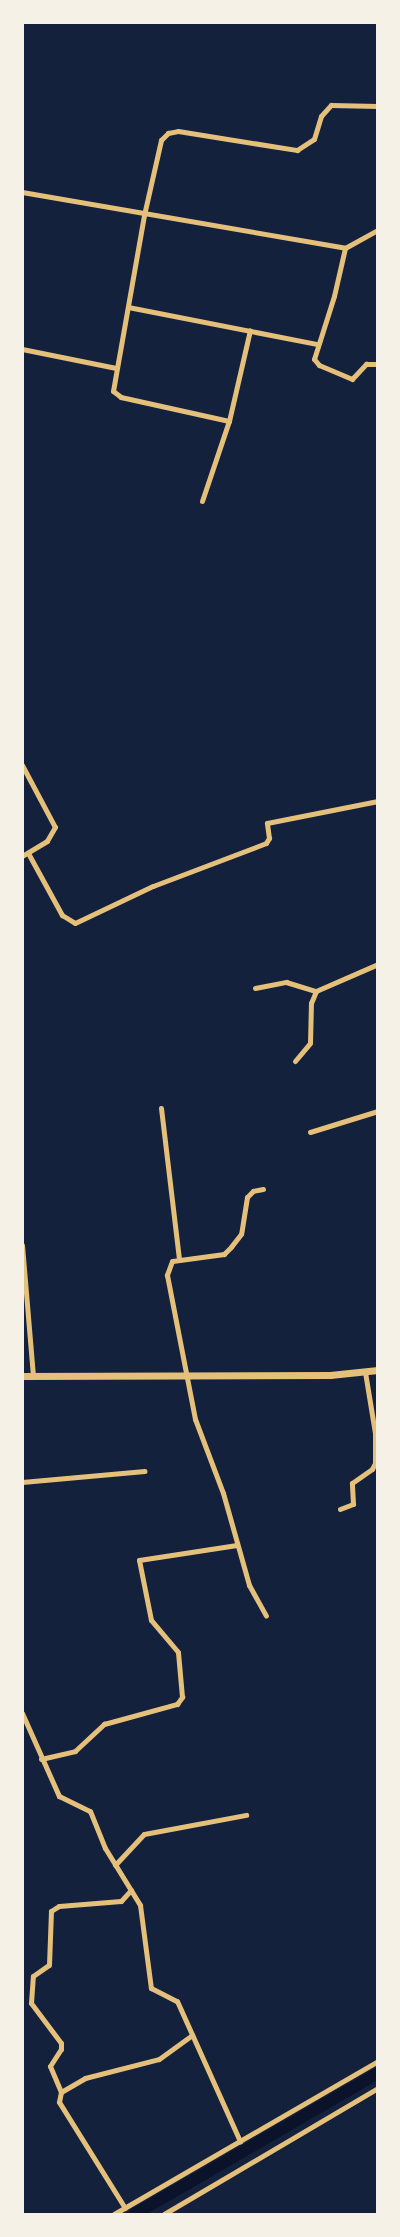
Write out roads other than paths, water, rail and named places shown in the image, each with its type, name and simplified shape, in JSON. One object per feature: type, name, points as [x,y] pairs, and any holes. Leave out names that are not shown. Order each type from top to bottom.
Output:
[{"type":"main road","points":[[22,1376],[365,1372],[378,1370]]},
{"type":"street","points":[[229,421],[116,395],[112,386],[159,146],[168,133],[178,131],[298,150],[314,139],[321,116],[331,105],[378,106]]},
{"type":"street","points":[[22,192],[144,215],[344,248],[378,230]]},
{"type":"street","points":[[344,248],[334,296],[317,344],[316,362],[348,379],[356,378],[366,364],[378,364]]},
{"type":"street","points":[[128,307],[317,344]]},
{"type":"street","points":[[202,501],[229,421],[250,330]]},
{"type":"street","points":[[22,349],[116,368]]},
{"type":"street","points":[[22,766],[55,826],[47,841],[22,856]]},
{"type":"street","points":[[28,853],[62,915],[75,923],[153,886],[266,843],[269,838],[267,823],[378,801]]},
{"type":"street","points":[[295,1061],[310,1043],[310,1003],[316,991],[378,964]]},
{"type":"street","points":[[255,988],[286,982],[316,991]]},
{"type":"street","points":[[161,1108],[178,1260]]},
{"type":"street","points":[[310,1132],[378,1110]]},
{"type":"street","points":[[263,1189],[253,1191],[247,1197],[241,1234],[224,1254],[178,1260],[168,1266],[166,1275],[195,1419],[223,1493],[249,1585],[266,1616]]},
{"type":"street","points":[[22,1245],[34,1376]]},
{"type":"street","points":[[340,1509],[353,1504],[352,1483],[372,1469],[375,1463],[375,1434],[365,1372]]},
{"type":"street","points":[[22,1482],[145,1471]]},
{"type":"street","points":[[41,1759],[75,1751],[104,1724],[177,1704],[182,1697],[178,1652],[151,1620],[139,1560],[237,1546]]},
{"type":"street","points":[[22,1713],[60,1798],[90,1811],[116,1865],[141,1907],[143,1941],[152,1988],[175,1998],[240,2141]]},
{"type":"street","points":[[116,1865],[144,1834],[246,1815]]},
{"type":"street","points":[[125,2208],[59,2102],[61,2092],[50,2066],[61,2050],[61,2043],[30,2004],[33,1976],[47,1968],[50,1962],[51,1911],[59,1906],[118,1902],[131,1890]]},
{"type":"street","points":[[61,2092],[85,2078],[159,2059],[192,2035]]},
{"type":"street","points":[[114,2214],[378,2061]]},
{"type":"street","points":[[164,2214],[378,2088]]},
{"type":"waterway","points":[[135,2214],[378,2073]]}]
